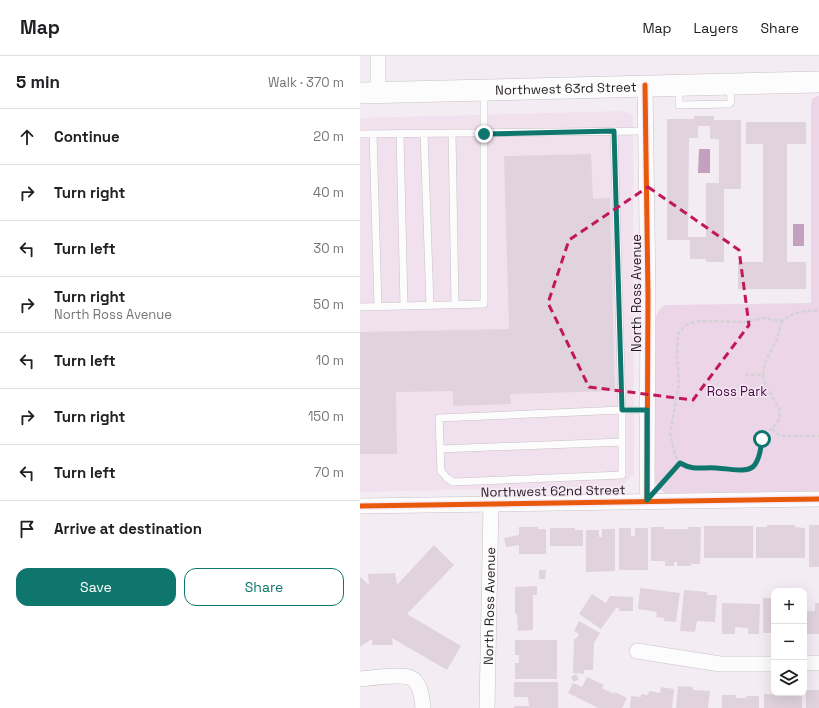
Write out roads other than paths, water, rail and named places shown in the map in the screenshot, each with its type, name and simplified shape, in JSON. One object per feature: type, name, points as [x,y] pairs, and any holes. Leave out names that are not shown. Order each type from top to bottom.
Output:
[{"type":"main road","name":"Northwest 63rd Street","points":[[369,93],[819,82]]},
{"type":"street","points":[[369,93],[378,56]]},
{"type":"street","name":"North Ross Avenue","points":[[645,86],[648,295],[647,500]]},
{"type":"street","name":"Northwest 62nd Street","points":[[360,506],[819,498]]},
{"type":"street","name":"North Ross Avenue","points":[[487,708],[490,504]]},
{"type":"street","points":[[637,651],[720,664],[771,664]]},
{"type":"street","points":[[807,663],[819,663]]},
{"type":"street","points":[[360,680],[387,677],[408,677],[413,679],[421,693],[423,708]]},
{"type":"lane","points":[[360,307],[484,304],[484,90]]},
{"type":"lane","points":[[614,131],[622,410],[622,475],[453,482],[441,471],[439,418],[622,410],[647,410]]},
{"type":"lane","points":[[360,134],[484,134],[646,131]]},
{"type":"lane","points":[[424,133],[430,305]]},
{"type":"lane","points":[[452,133],[455,304]]},
{"type":"lane","points":[[374,134],[378,306]]},
{"type":"lane","points":[[400,134],[404,306]]},
{"type":"lane","points":[[440,449],[622,442]]},
{"type":"park label","name":"Ross Park","points":[[737,391]]}]
